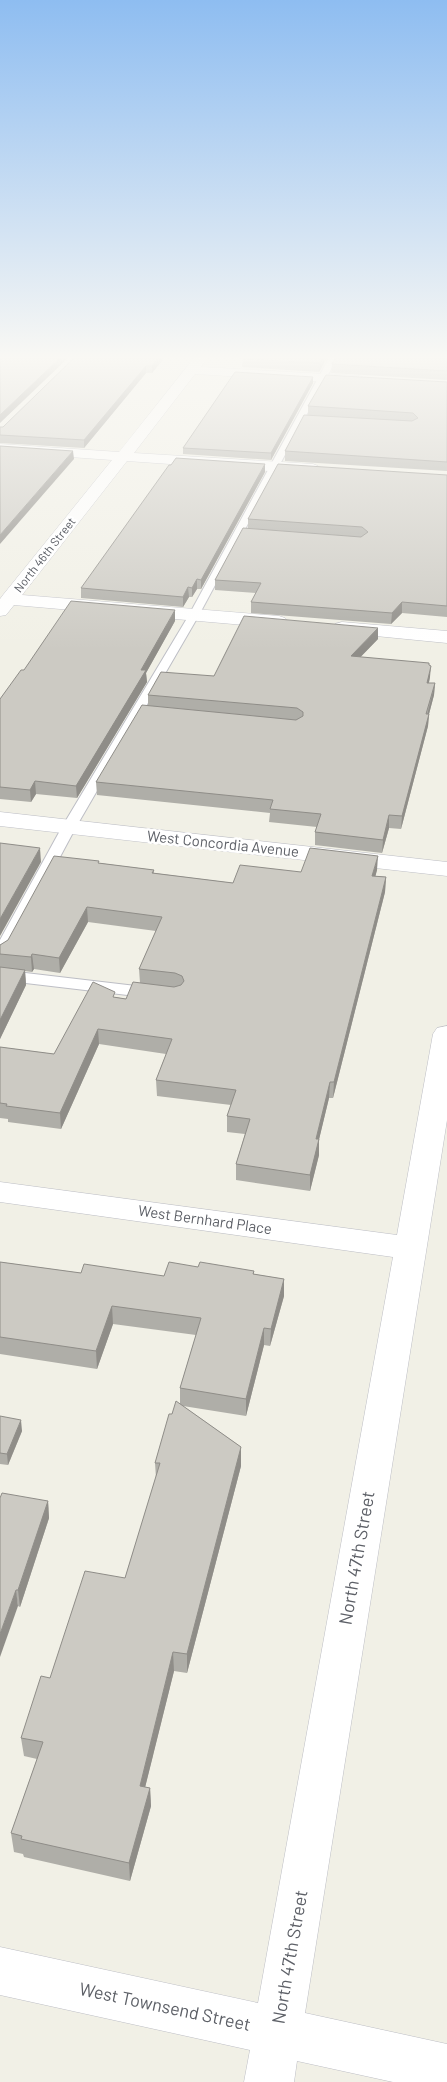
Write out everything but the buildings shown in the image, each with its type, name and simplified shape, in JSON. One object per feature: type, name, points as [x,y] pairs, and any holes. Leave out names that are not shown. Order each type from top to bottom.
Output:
[{"type":"street","points":[[98,455],[331,470]]},
{"type":"street","name":"North 46th Street","points":[[5,605],[123,457]]},
{"type":"street","points":[[5,605],[194,615],[301,624]]},
{"type":"street","points":[[320,626],[447,637]]},
{"type":"street","name":"West Concordia Avenue","points":[[0,819],[447,869]]},
{"type":"street","name":"North 47th Street","points":[[269,2082],[447,1034]]},
{"type":"street","name":"West Bernhard Place","points":[[0,1192],[410,1248]]},
{"type":"street","name":"West Townsend Street","points":[[0,1971],[447,2069]]},
{"type":"lane","points":[[0,954],[69,827],[142,712],[194,615],[242,533],[273,467],[281,455]]},
{"type":"lane","points":[[0,975],[165,994]]}]
